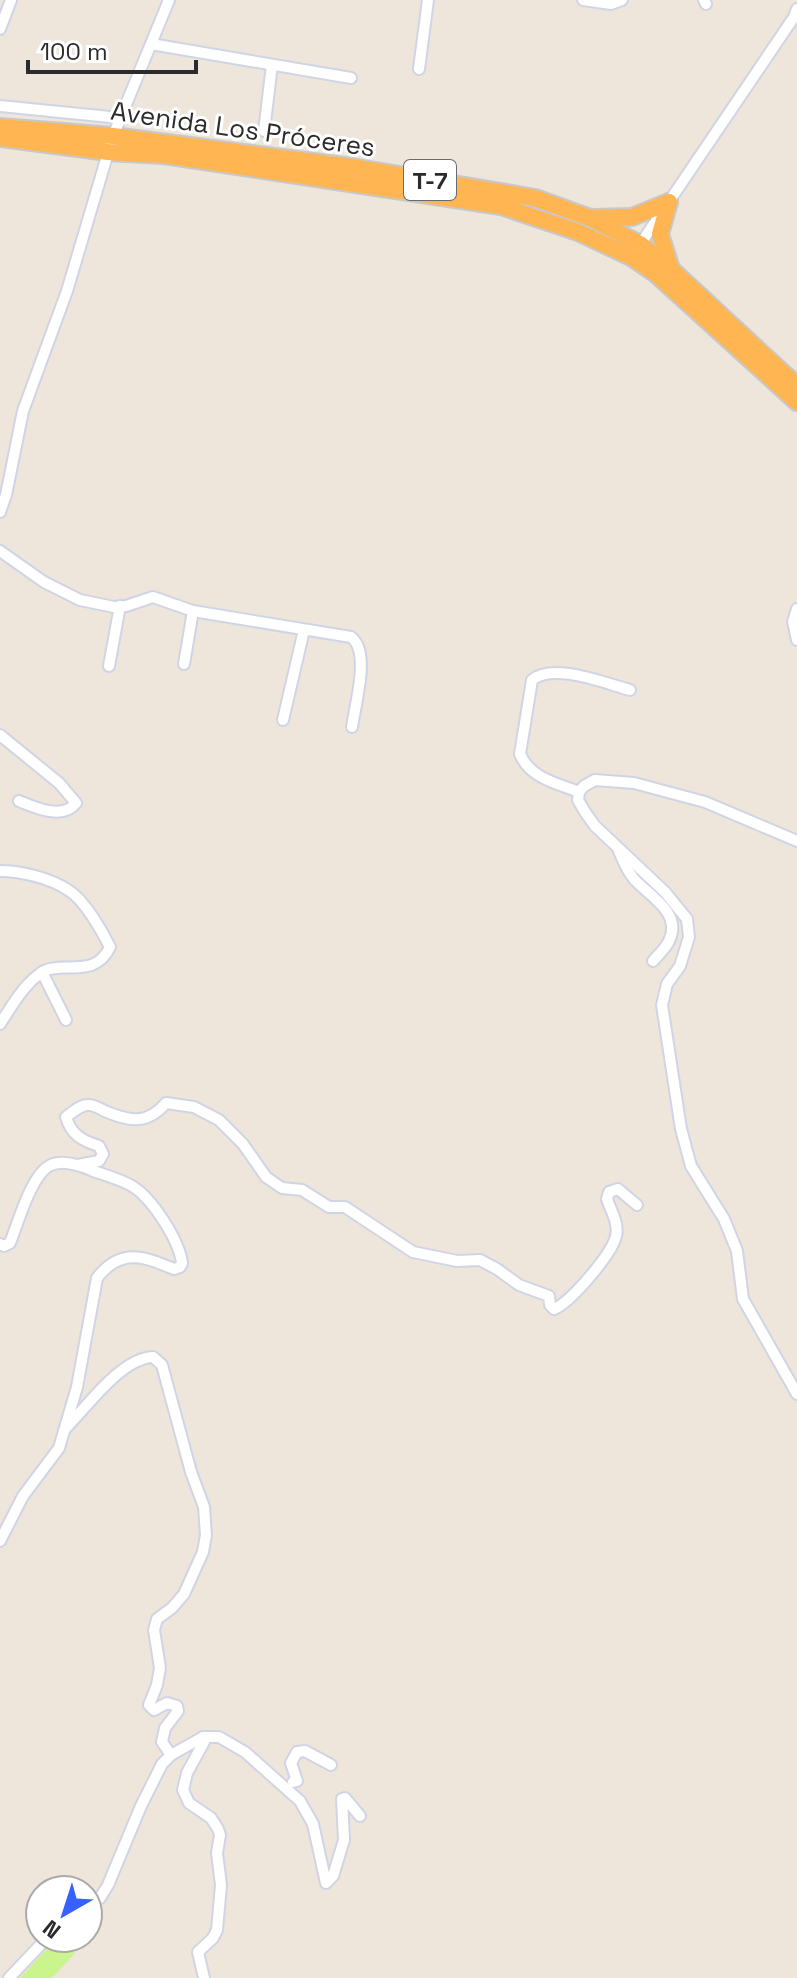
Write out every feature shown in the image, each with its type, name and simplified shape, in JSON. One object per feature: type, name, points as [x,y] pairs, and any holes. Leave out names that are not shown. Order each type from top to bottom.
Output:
[{"type":"highway","name":"Avenida Los Próceres","points":[[0,127],[501,206],[636,251],[797,402]]},
{"type":"highway","name":"Avenida Los Próceres","points":[[0,138],[110,144],[352,167],[535,198],[590,218],[636,251],[672,270],[797,386]]},
{"type":"highway","name":"T-7","points":[[590,218],[632,217],[669,202]]},
{"type":"highway","points":[[669,202],[660,234],[672,270]]},
{"type":"street","points":[[0,29],[11,0]]},
{"type":"street","points":[[0,512],[23,411],[67,291],[110,144],[169,0]]},
{"type":"street","points":[[419,69],[428,0]]},
{"type":"street","points":[[583,0],[611,4],[622,0]]},
{"type":"street","points":[[636,251],[797,9]]},
{"type":"street","points":[[151,44],[351,78]]},
{"type":"street","points":[[264,131],[272,65]]},
{"type":"street","points":[[0,106],[120,118]]},
{"type":"street","points":[[0,551],[44,582],[80,600],[120,606],[153,597],[193,611],[351,637],[361,648],[362,656],[352,727]]},
{"type":"street","points":[[109,666],[120,606]]},
{"type":"street","points":[[797,609],[793,622],[797,640]]},
{"type":"street","points":[[184,664],[193,611]]},
{"type":"street","points":[[283,720],[304,630]]},
{"type":"street","points":[[579,792],[535,775],[524,764],[520,754],[532,680],[540,673],[560,672],[630,690]]},
{"type":"street","points":[[0,735],[59,783],[76,803],[69,810],[60,812],[19,801]]},
{"type":"street","points":[[797,841],[705,802],[634,783],[595,780],[579,792],[578,800],[585,812],[665,892],[687,919],[689,937],[680,966],[667,984],[662,1005],[681,1129],[691,1166],[724,1219],[737,1251],[743,1299],[797,1394]]},
{"type":"street","points":[[616,846],[626,869],[662,905],[670,918],[672,928],[669,942],[653,961]]},
{"type":"street","points":[[0,871],[22,873],[71,891],[101,929],[110,947],[106,955],[87,966],[42,972],[27,986],[0,1024]]},
{"type":"street","points":[[42,972],[66,1020]]},
{"type":"street","points":[[0,1244],[10,1243],[41,1172],[50,1165],[99,1161],[103,1154],[99,1146],[84,1142],[76,1135],[66,1117],[81,1107],[92,1105],[119,1117],[136,1120],[149,1118],[166,1103],[194,1107],[224,1124],[243,1144],[266,1177],[282,1188],[302,1190],[329,1207],[345,1207],[423,1256],[457,1261],[480,1260],[489,1264],[519,1285],[549,1296],[554,1309],[567,1302],[584,1285],[611,1248],[616,1231],[615,1218],[607,1199],[609,1192],[621,1190],[637,1205]]},
{"type":"street","points":[[0,1541],[23,1496],[59,1448],[77,1387],[97,1278],[107,1268],[132,1257],[156,1260],[174,1269],[182,1263],[169,1230],[133,1186],[78,1165]]},
{"type":"street","points":[[63,1431],[105,1386],[134,1361],[153,1357],[162,1365],[191,1472],[204,1507],[206,1535],[203,1552],[184,1594],[157,1619],[154,1630],[160,1668],[149,1705],[154,1710],[167,1703],[177,1706],[178,1711],[165,1728],[162,1742],[171,1755]]},
{"type":"street","points":[[203,1737],[205,1740],[187,1773],[183,1790],[189,1803],[211,1818],[220,1835],[217,1853],[221,1885],[217,1930],[198,1952],[204,1978]]},
{"type":"street","points":[[104,1892],[162,1764],[171,1755],[203,1737],[219,1737],[230,1743],[300,1801],[310,1817],[326,1883],[333,1876],[344,1840],[342,1799],[345,1798],[360,1816]]},
{"type":"street","points":[[276,1779],[298,1784],[291,1763],[299,1751],[305,1751],[331,1765]]},
{"type":"street","points":[[9,1978],[32,1954]]},
{"type":"green space","points":[[42,1954],[74,1954],[52,1978],[20,1978]]}]
